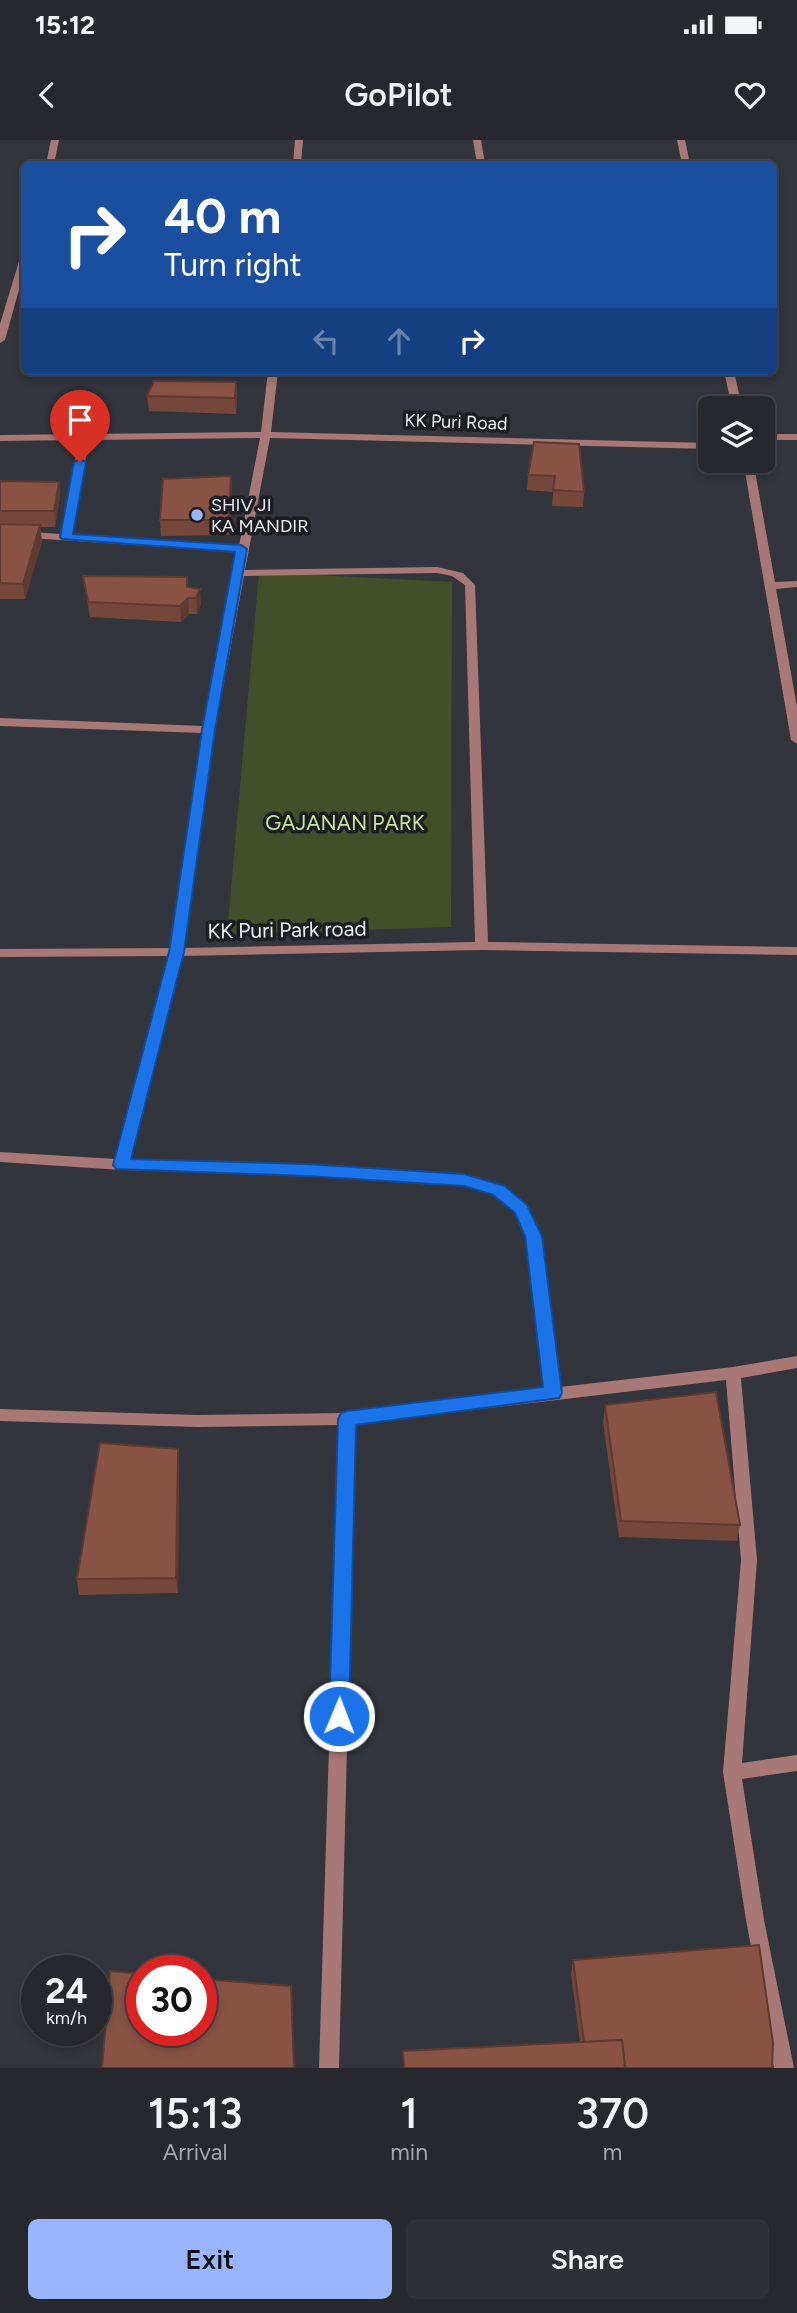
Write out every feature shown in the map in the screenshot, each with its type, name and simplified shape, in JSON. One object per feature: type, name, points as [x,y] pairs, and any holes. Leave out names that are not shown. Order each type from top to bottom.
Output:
[{"type":"street","points":[[51,161],[55,140]]},
{"type":"street","points":[[297,161],[299,140]]},
{"type":"street","points":[[477,140],[480,161]]},
{"type":"street","points":[[681,140],[685,161]]},
{"type":"street","points":[[0,340],[21,268]]},
{"type":"street","points":[[265,435],[272,375]]},
{"type":"street","points":[[730,375],[734,396]]},
{"type":"street","name":"KK Puri Road","points":[[0,438],[265,435],[698,446]]},
{"type":"street","name":"KK Puri Park road","points":[[265,435],[241,549],[209,730],[177,952],[482,946],[797,951]]},
{"type":"street","points":[[66,537],[85,437]]},
{"type":"street","points":[[775,437],[797,437]]},
{"type":"street","points":[[750,473],[797,740]]},
{"type":"street","points":[[0,533],[241,549]]},
{"type":"street","points":[[237,573],[437,570],[464,576],[470,584],[482,946]]},
{"type":"street","points":[[772,586],[797,584]]},
{"type":"street","points":[[0,722],[209,730]]},
{"type":"street","points":[[0,953],[177,952],[122,1165]]},
{"type":"street","points":[[0,1157],[122,1165],[306,1170],[464,1180],[499,1190],[521,1209],[533,1236],[553,1393]]},
{"type":"street","points":[[0,1415],[197,1421],[347,1419],[733,1373],[797,1362]]},
{"type":"street","points":[[733,1373],[749,1560],[732,1772],[755,1920],[784,2068]]},
{"type":"street","points":[[329,2068],[347,1419]]},
{"type":"street","points":[[732,1772],[797,1763]]},
{"type":"green space","name":"GAJANAN PARK","points":[[259,572],[452,582],[451,927],[227,934]]},
{"type":"building","points":[[154,381],[236,382],[235,398],[147,396]]},
{"type":"building","points":[[534,442],[579,444],[584,492],[553,490],[555,476],[528,475]]},
{"type":"building","name":"SHIV JI KA MANDIR","points":[[231,476],[229,520],[160,520],[163,479]]},
{"type":"building","points":[[0,481],[59,482],[54,511],[0,511]]},
{"type":"building","points":[[0,524],[40,525],[23,584],[0,583]]},
{"type":"building","points":[[83,576],[187,577],[187,587],[200,589],[196,598],[188,598],[180,606],[88,602]]},
{"type":"building","points":[[716,1392],[740,1525],[621,1521],[605,1405]]},
{"type":"building","points":[[100,1443],[178,1449],[176,1578],[77,1579]]},
{"type":"building","points":[[759,1945],[773,2043],[772,2068],[625,2068],[622,2040],[584,2042],[573,1960]]},
{"type":"building","points":[[112,1971],[126,1972],[126,2046],[217,2046],[217,1980],[291,1986],[294,2068],[102,2068],[104,2046],[112,2046]]},
{"type":"building","points":[[622,2040],[625,2068],[404,2068],[403,2051]]},
{"type":"place","name":"SHIV JI KA MANDIR","points":[[197,515]]},
{"type":"route","points":[[80,462],[66,537],[241,549],[209,730],[177,952],[122,1165],[306,1170],[464,1180],[499,1190],[521,1209],[533,1236],[553,1393],[347,1419],[339,1716]]}]
